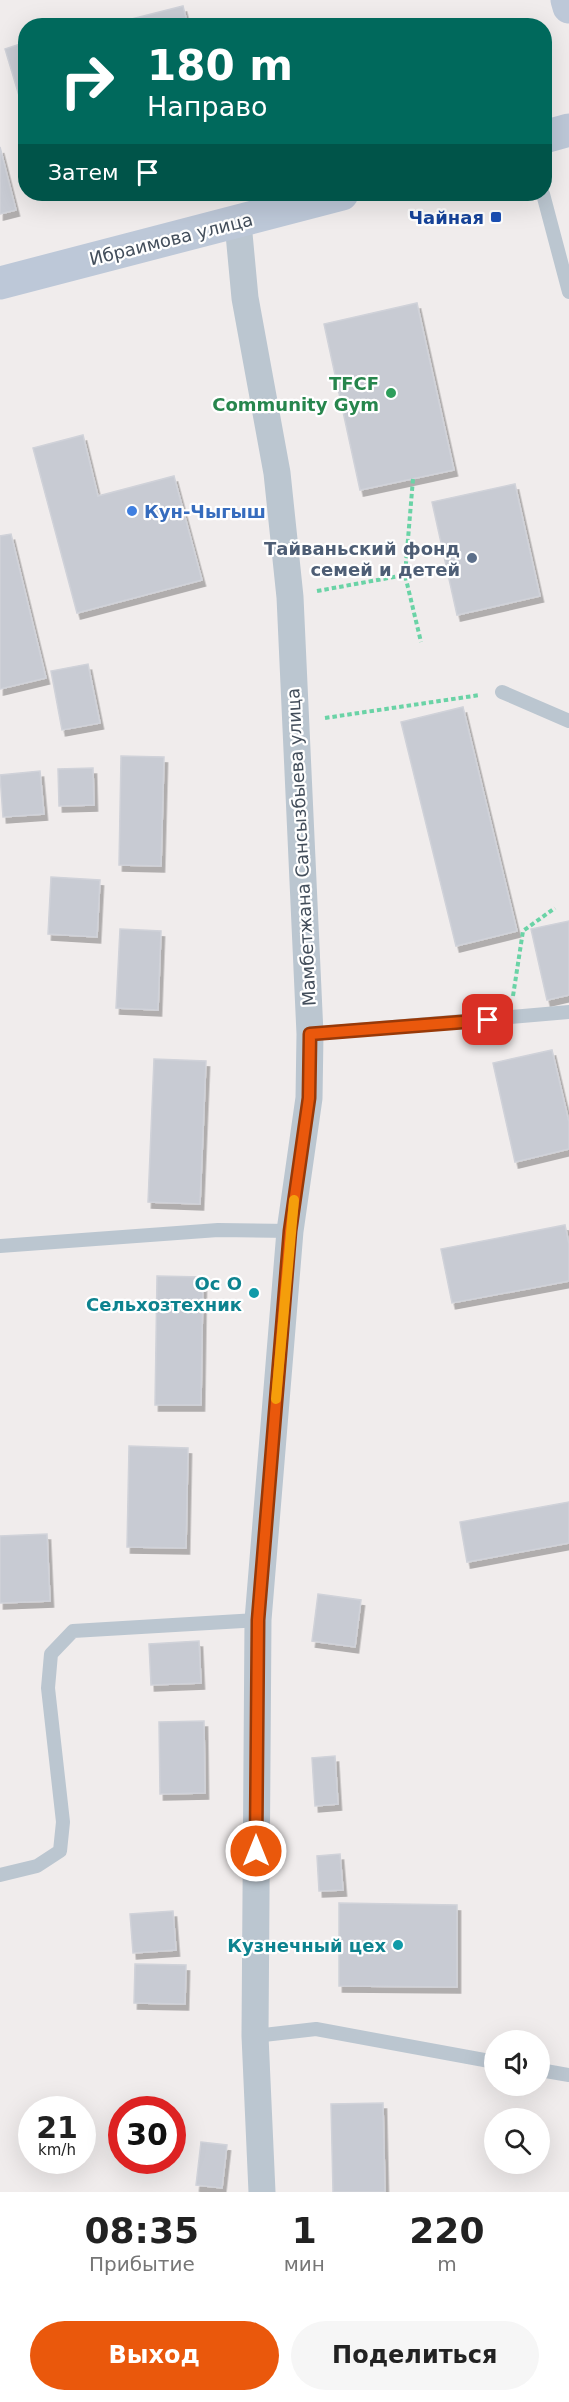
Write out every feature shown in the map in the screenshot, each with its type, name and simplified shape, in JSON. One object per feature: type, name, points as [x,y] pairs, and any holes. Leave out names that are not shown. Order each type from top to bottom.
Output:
[{"type":"street","points":[[567,0],[569,7]]},
{"type":"street","points":[[552,135],[569,130]]},
{"type":"street","name":"Ибраимова улица","points":[[0,283],[317,201]]},
{"type":"street","name":"Мамбетжана Сансызбыева улица","points":[[238,223],[246,298],[277,473],[290,597],[310,1034],[309,1098],[290,1231],[258,1620],[255,2036],[262,2192]]},
{"type":"lane","points":[[545,201],[569,292]]},
{"type":"lane","points":[[502,692],[569,721]]},
{"type":"lane","points":[[310,1034],[510,1019],[569,1012]]},
{"type":"lane","points":[[0,1246],[218,1230],[290,1231]]},
{"type":"lane","points":[[0,1875],[37,1866],[60,1851],[63,1822],[48,1688],[51,1654],[73,1631],[258,1620]]},
{"type":"lane","points":[[255,2036],[316,2029],[484,2060]]},
{"type":"lane","points":[[550,2072],[569,2075]]},
{"type":"path","points":[[413,479],[405,574],[421,642]]},
{"type":"path","points":[[290,597],[405,574]]},
{"type":"path","points":[[295,723],[404,704],[502,692]]},
{"type":"path","points":[[510,1019],[523,932],[555,908]]},
{"type":"building","points":[[183,6],[186,18],[136,18]]},
{"type":"building","points":[[18,45],[18,92],[5,49]]},
{"type":"building","points":[[0,147],[16,210],[0,214]]},
{"type":"building","points":[[417,303],[454,470],[360,490],[324,324]]},
{"type":"building","points":[[83,435],[98,496],[174,476],[202,580],[77,613],[33,448]]},
{"type":"building","points":[[515,484],[540,596],[457,615],[432,502]]},
{"type":"building","points":[[11,534],[46,678],[0,689],[0,536]]},
{"type":"building","points":[[88,664],[100,723],[62,730],[51,671]]},
{"type":"building","points":[[463,707],[517,931],[456,946],[401,722]]},
{"type":"building","points":[[121,756],[164,757],[161,866],[119,865]]},
{"type":"building","points":[[93,768],[94,805],[59,806],[58,769]]},
{"type":"building","points":[[40,771],[44,814],[3,817],[0,775]]},
{"type":"building","points":[[51,877],[100,880],[97,937],[48,934]]},
{"type":"building","points":[[569,921],[569,995],[547,1000],[531,929]]},
{"type":"building","points":[[120,929],[161,931],[158,1010],[116,1008]]},
{"type":"building","points":[[552,1050],[569,1122],[569,1149],[515,1162],[493,1063]]},
{"type":"building","points":[[154,1059],[206,1061],[200,1204],[148,1202]]},
{"type":"building","points":[[565,1225],[569,1244],[569,1281],[452,1303],[441,1249]]},
{"type":"building","points":[[157,1276],[203,1277],[201,1405],[155,1405]]},
{"type":"building","points":[[129,1446],[188,1448],[186,1548],[127,1547]]},
{"type":"building","points":[[569,1502],[569,1543],[467,1562],[460,1522]]},
{"type":"building","points":[[47,1534],[50,1601],[0,1603],[0,1536]]},
{"type":"building","points":[[318,1594],[361,1600],[355,1647],[312,1641]]},
{"type":"building","points":[[199,1641],[201,1683],[151,1685],[149,1644]]},
{"type":"building","points":[[204,1721],[205,1793],[160,1794],[159,1722]]},
{"type":"building","points":[[335,1756],[338,1804],[315,1806],[312,1758]]},
{"type":"building","points":[[340,1854],[343,1890],[319,1891],[317,1856]]},
{"type":"building","name":"Кузнечный цех","points":[[339,1903],[457,1905],[457,1987],[339,1986]]},
{"type":"building","points":[[173,1911],[176,1950],[133,1953],[130,1914]]},
{"type":"building","points":[[135,1964],[186,1965],[185,2004],[134,2003]]},
{"type":"building","points":[[383,2103],[385,2192],[333,2192],[331,2104]]},
{"type":"building","points":[[201,2142],[227,2145],[222,2188],[196,2185]]},
{"type":"slow traffic","points":[[276,1399],[294,1200]]},
{"type":"place","name":"Чайная","points":[[496,217]]},
{"type":"place","name":"TFCF Community Gym","points":[[391,393]]},
{"type":"place","name":"Кун-Чыгыш","points":[[132,511]]},
{"type":"place","name":"Тайваньский фонд семей и детей","points":[[472,558]]},
{"type":"place","name":"Ос О Сельхозтехник","points":[[254,1293]]},
{"type":"place","name":"Кузнечный цех","points":[[398,1945]]},
{"type":"route","points":[[256,1851],[258,1620],[290,1231],[309,1098],[310,1034],[488,1020]]}]
